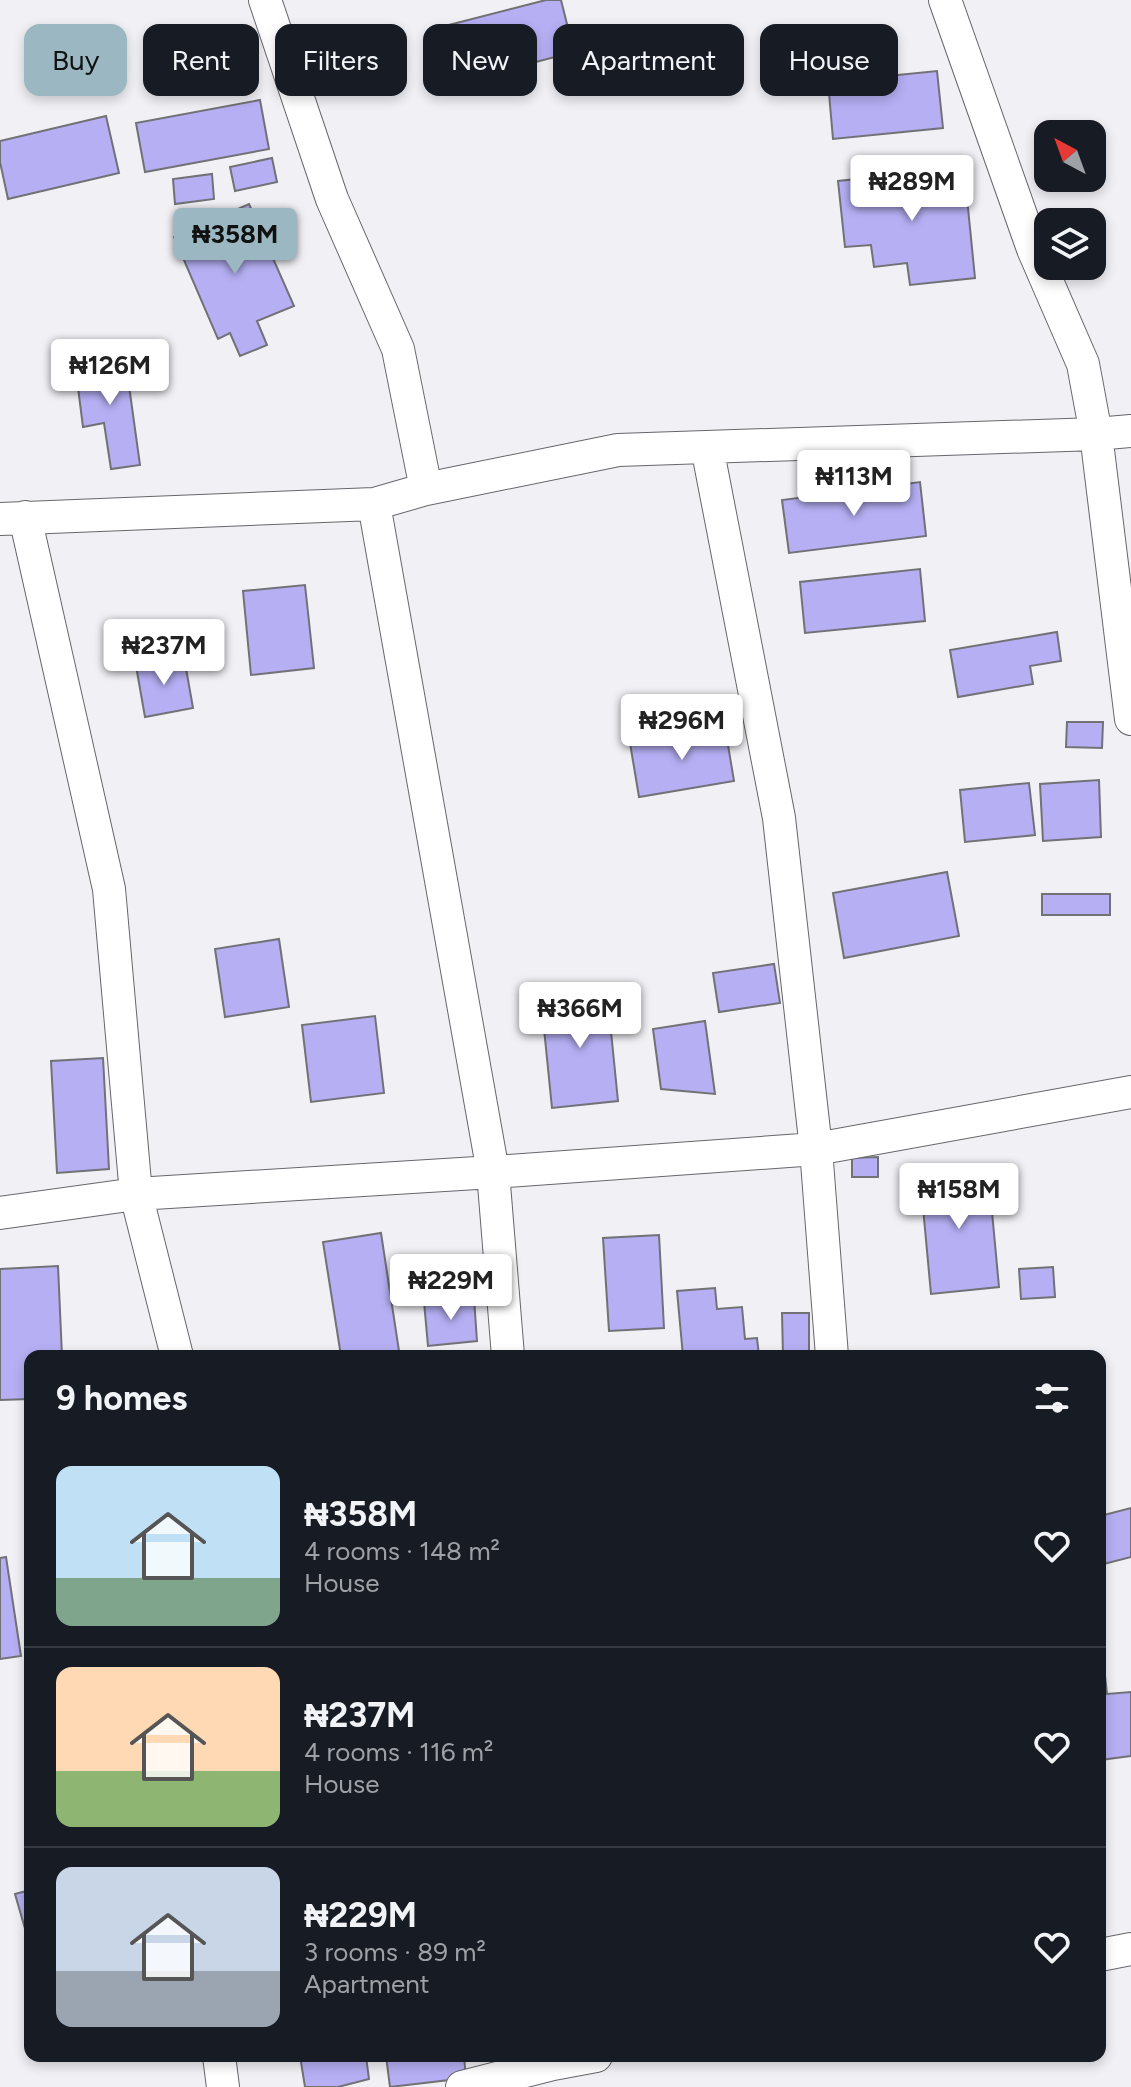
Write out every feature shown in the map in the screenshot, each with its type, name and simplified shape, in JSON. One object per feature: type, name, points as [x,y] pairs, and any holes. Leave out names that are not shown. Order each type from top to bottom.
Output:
[{"type":"street","points":[[265,0],[332,199],[398,349],[426,489]]},
{"type":"street","points":[[945,0],[1033,249],[1083,364],[1096,434],[1131,719]]},
{"type":"street","points":[[175,1350],[136,1194],[109,889],[13,518],[374,504],[426,489],[618,450],[1131,431]]},
{"type":"street","points":[[707,447],[779,818],[816,1149],[832,1350]]},
{"type":"street","points":[[374,504],[493,1172],[508,1350]]},
{"type":"street","points":[[0,1213],[136,1194],[816,1149],[1131,1092]]},
{"type":"street","points":[[1106,1954],[1131,1949]]},
{"type":"street","points":[[220,2062],[223,2087]]},
{"type":"street","points":[[462,2087],[545,2062]]},
{"type":"building","points":[[546,0],[561,0],[567,24],[553,24],[553,58],[537,62],[537,24],[453,24]]},
{"type":"building","points":[[937,71],[943,128],[833,139],[829,96],[898,96],[898,75]]},
{"type":"building","points":[[260,100],[269,149],[145,172],[136,123]]},
{"type":"building","points":[[106,116],[119,173],[8,199],[0,162],[0,141]]},
{"type":"building","points":[[272,158],[277,182],[235,191],[230,167]]},
{"type":"building","points":[[964,168],[975,278],[910,285],[907,263],[874,267],[871,245],[845,247],[838,181]]},
{"type":"building","points":[[212,174],[214,199],[175,204],[173,179]]},
{"type":"building","points":[[249,204],[294,306],[257,321],[267,345],[240,356],[230,333],[218,339],[174,237]]},
{"type":"building","points":[[125,357],[140,465],[111,469],[104,423],[83,427],[75,364]]},
{"type":"building","points":[[920,482],[926,536],[789,553],[782,500]]},
{"type":"building","points":[[920,569],[925,621],[805,633],[800,582]]},
{"type":"building","points":[[305,585],[314,668],[251,675],[243,591]]},
{"type":"building","points":[[1057,632],[1061,661],[1030,666],[1033,684],[958,697],[950,650]]},
{"type":"building","points":[[184,657],[193,708],[145,717],[136,666]]},
{"type":"building","points":[[1067,722],[1103,722],[1102,748],[1066,747]]},
{"type":"building","points":[[725,727],[734,781],[639,797],[630,743]]},
{"type":"building","points":[[1099,780],[1101,837],[1043,841],[1040,784]]},
{"type":"building","points":[[1029,783],[1035,835],[965,842],[960,790]]},
{"type":"building","points":[[947,872],[959,936],[844,958],[833,893]]},
{"type":"building","points":[[1042,894],[1110,894],[1110,915],[1042,915]]},
{"type":"building","points":[[279,939],[289,1007],[225,1017],[215,949]]},
{"type":"building","points":[[774,964],[780,1003],[719,1012],[713,973]]},
{"type":"building","points":[[607,992],[618,1101],[552,1108],[541,999]]},
{"type":"building","points":[[375,1016],[384,1093],[311,1102],[302,1025]]},
{"type":"building","points":[[705,1021],[715,1094],[661,1089],[653,1029]]},
{"type":"building","points":[[103,1058],[109,1169],[57,1173],[51,1061]]},
{"type":"building","points":[[878,1157],[878,1177],[852,1177],[852,1158]]},
{"type":"building","points":[[988,1169],[999,1287],[931,1294],[920,1175]]},
{"type":"building","points":[[381,1233],[399,1350],[340,1350],[323,1242]]},
{"type":"building","points":[[659,1235],[664,1328],[609,1331],[603,1238]]},
{"type":"building","points":[[58,1266],[62,1350],[24,1350],[24,1399],[0,1400],[0,1269]]},
{"type":"building","points":[[1053,1267],[1055,1297],[1021,1299],[1019,1269]]},
{"type":"building","points":[[715,1288],[717,1309],[742,1307],[745,1339],[757,1338],[758,1350],[682,1350],[677,1291]]},
{"type":"building","points":[[474,1298],[477,1341],[428,1346],[424,1302]]},
{"type":"building","points":[[782,1313],[809,1313],[809,1350],[783,1350]]},
{"type":"building","points":[[1131,1508],[1131,1557],[1106,1563],[1106,1514]]},
{"type":"building","points":[[6,1557],[21,1656],[0,1659],[0,1558]]},
{"type":"building","points":[[1106,1685],[1107,1694],[1131,1692],[1131,1756],[1106,1759]]},
{"type":"building","points":[[24,1892],[24,1925],[15,1894]]},
{"type":"building","points":[[301,2062],[367,2062],[369,2079],[338,2087],[305,2087]]},
{"type":"building","points":[[387,2062],[465,2062],[466,2078],[390,2087]]}]
